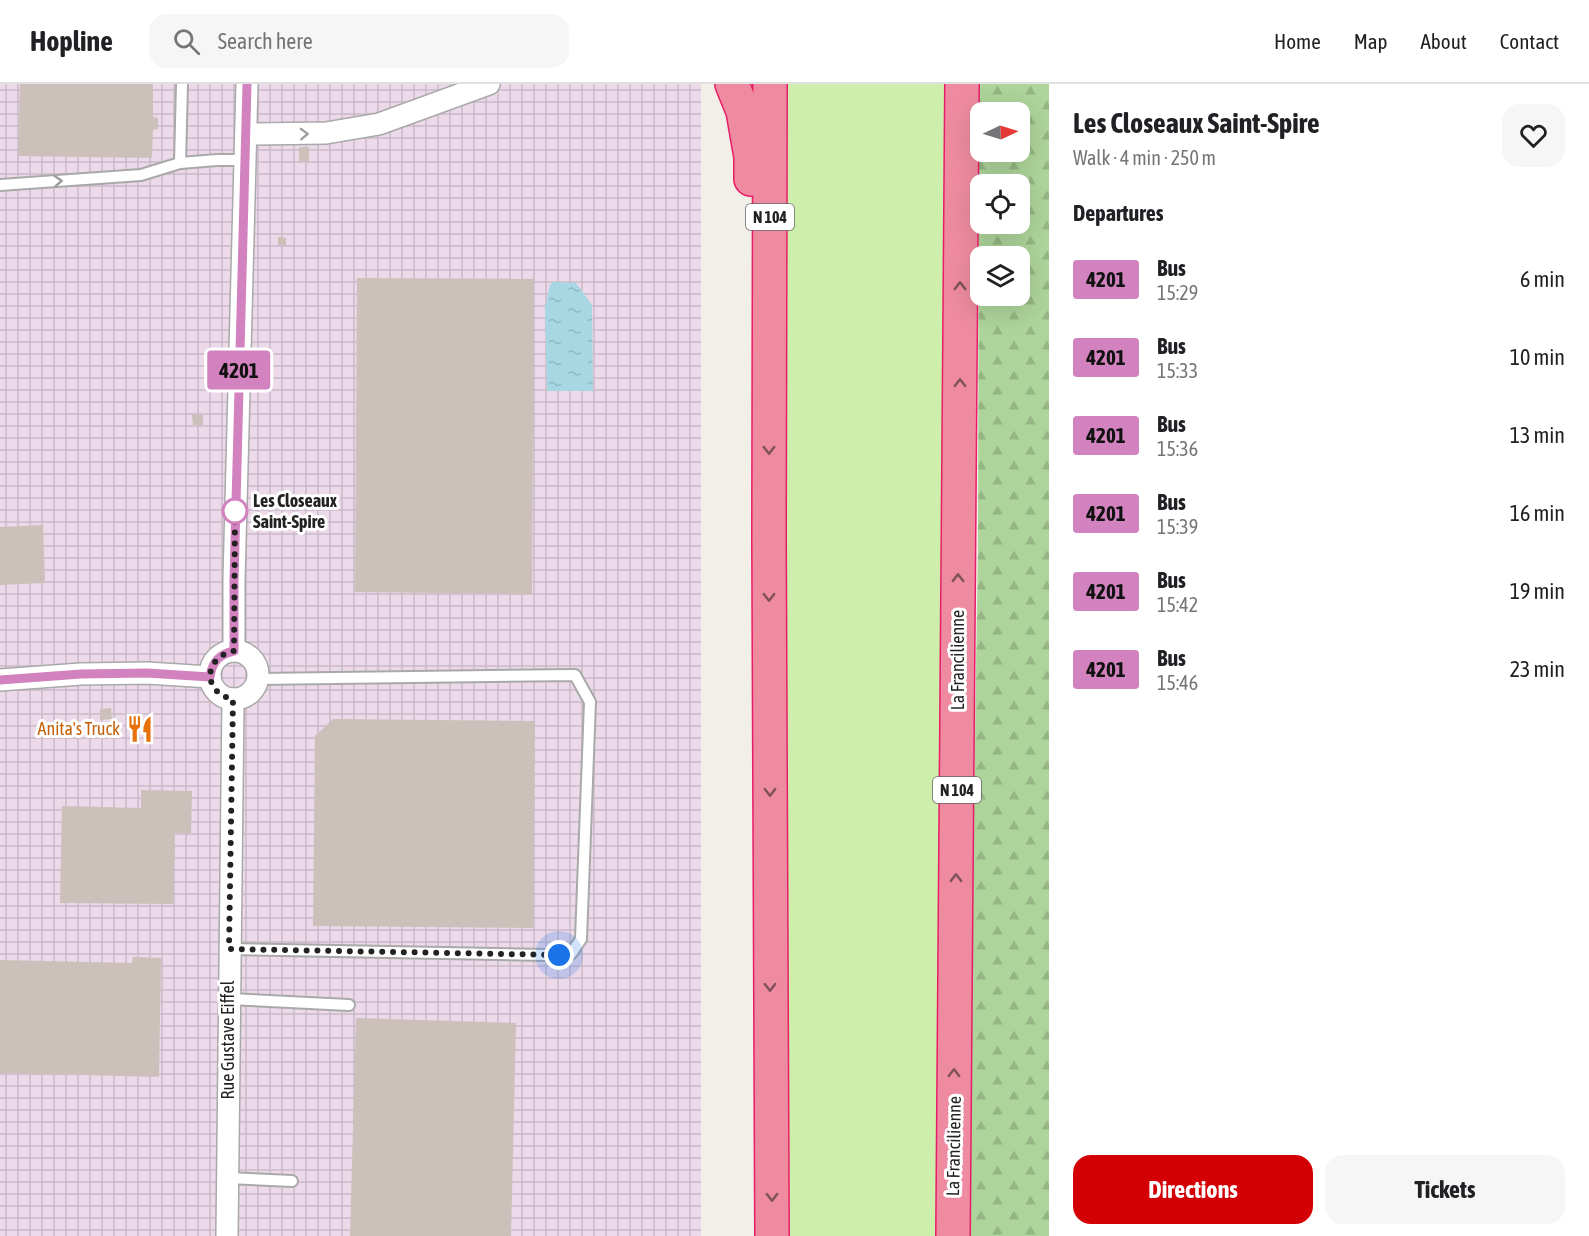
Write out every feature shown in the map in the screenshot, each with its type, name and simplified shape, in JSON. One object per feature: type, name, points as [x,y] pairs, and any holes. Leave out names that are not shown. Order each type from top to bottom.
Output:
[{"type":"highway","name":"N 104","points":[[770,84],[772,1236]]},
{"type":"highway","name":"La Francilienne","points":[[953,1236],[962,84]]},
{"type":"highway","points":[[731,85],[743,111],[751,158],[748,392],[769,418]]},
{"type":"street","points":[[234,651],[247,84]]},
{"type":"street","points":[[246,134],[326,133],[379,123],[489,84]]},
{"type":"street","points":[[234,651],[247,655],[252,660],[257,680],[251,692],[233,699],[215,690],[210,677],[214,662],[226,653],[234,651]]},
{"type":"street","points":[[0,680],[81,674],[147,673],[210,677]]},
{"type":"street","name":"Rue Gustave Eiffel","points":[[227,1236],[233,699]]},
{"type":"lane","points":[[180,163],[182,84]]},
{"type":"lane","points":[[0,185],[141,175],[180,163],[244,160]]},
{"type":"lane","points":[[229,949],[547,955],[571,954],[581,939],[590,702],[575,675],[257,680]]},
{"type":"lane","points":[[229,999],[349,1005]]},
{"type":"lane","points":[[227,1178],[292,1181]]},
{"type":"shaded area","points":[[0,84],[701,84],[701,1236],[0,1236]]},
{"type":"green space","points":[[784,84],[949,84],[941,1236],[787,1236]]},
{"type":"green space","points":[[979,84],[1049,84],[1049,1236],[967,1236],[978,547],[979,306],[1030,306],[1030,246],[979,246],[979,234],[1030,234],[1030,174],[979,174],[979,162],[1030,162],[1030,102],[979,102]]},
{"type":"water","points":[[553,282],[576,283],[592,305],[593,391],[547,391],[545,308],[550,285]]},
{"type":"building","points":[[20,84],[153,84],[153,117],[158,118],[158,129],[153,130],[152,158],[18,156]]},
{"type":"building","points":[[299,147],[309,147],[309,161],[299,161]]},
{"type":"building","points":[[278,237],[286,238],[286,245],[278,245]]},
{"type":"building","points":[[357,278],[534,279],[532,594],[355,592]]},
{"type":"building","points":[[192,415],[203,415],[203,425],[193,425]]},
{"type":"building","points":[[43,525],[45,583],[0,585],[0,527]]},
{"type":"building","points":[[111,708],[112,719],[100,720],[100,709]]},
{"type":"building","points":[[333,719],[535,721],[533,928],[313,926],[315,736]]},
{"type":"building","points":[[141,790],[192,791],[191,834],[175,833],[173,904],[60,903],[62,806],[141,808]]},
{"type":"building","points":[[133,957],[161,958],[159,1077],[0,1073],[0,960],[132,963]]},
{"type":"building","points":[[356,1018],[516,1023],[511,1236],[350,1236]]},
{"type":"bus line","name":"4201","points":[[0,680],[81,674],[147,673],[210,677],[214,662],[226,653],[234,651],[247,84]]},
{"type":"place","name":"Les Closeaux Saint-Spire","points":[[235,511]]},
{"type":"place","name":"Anita's Truck","points":[[140,729]]},
{"type":"route","points":[[235,511],[234,651],[226,653],[214,662],[210,677],[215,690],[226,698],[233,699],[229,949],[559,955]]}]
